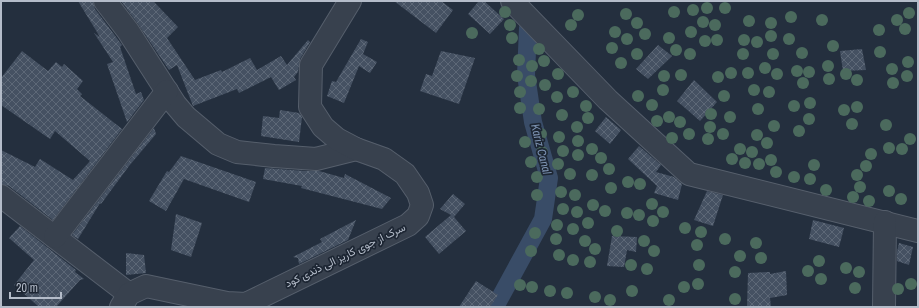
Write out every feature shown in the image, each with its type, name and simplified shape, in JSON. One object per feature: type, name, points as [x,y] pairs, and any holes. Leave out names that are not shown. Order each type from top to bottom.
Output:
[{"type":"street","points":[[105,1],[128,31],[175,104],[186,117],[218,144],[237,152],[316,158],[356,149]]},
{"type":"street","name":"سرک از جوی کاریز الی ذندی کود","points":[[125,301],[146,286],[227,303],[246,304],[408,224],[418,216],[422,204],[418,193],[405,174],[384,159],[356,149],[337,139],[323,127],[310,107],[311,65],[350,1]]},
{"type":"street","points":[[512,1],[608,100],[689,174],[918,231]]},
{"type":"street","points":[[54,237],[167,91]]},
{"type":"street","points":[[1,196],[54,237],[125,301]]},
{"type":"street","points":[[884,307],[885,222]]},
{"type":"street","points":[[246,304],[275,307]]},
{"type":"building","points":[[78,1],[93,1],[95,9],[122,45],[120,47],[136,94],[141,92],[144,100],[127,122],[107,64],[113,62],[94,33],[100,37]]},
{"type":"building","points":[[121,1],[153,1],[178,27],[167,38],[195,80],[221,70],[222,72],[250,58],[257,70],[281,56],[287,65],[308,40],[310,42],[300,59],[298,72],[294,77],[296,80],[279,90],[271,77],[239,93],[237,89],[193,106],[177,65],[169,70]]},
{"type":"building","points":[[394,1],[441,1],[453,10],[436,33]]},
{"type":"building","points":[[479,1],[484,1],[504,19],[490,34],[468,14]]},
{"type":"building","points":[[361,39],[368,42],[363,54],[377,62],[370,73],[359,66],[344,103],[327,96],[332,81],[336,82]]},
{"type":"building","points":[[658,45],[672,56],[648,79],[636,69]]},
{"type":"building","points":[[862,49],[866,70],[843,71],[840,51]]},
{"type":"building","points":[[22,51],[48,71],[56,62],[62,67],[64,64],[83,81],[77,89],[82,94],[80,96],[122,129],[53,220],[9,186],[1,184],[1,150],[35,167],[40,159],[73,180],[90,161],[55,131],[50,139],[1,105],[1,78]]},
{"type":"building","points":[[441,51],[475,58],[459,104],[420,91],[426,74],[432,76]]},
{"type":"building","points":[[694,80],[717,102],[700,121],[677,101]]},
{"type":"building","points":[[280,110],[299,113],[302,117],[299,142],[261,136],[263,116],[279,118]]},
{"type":"building","points":[[606,117],[621,130],[610,144],[595,131]]},
{"type":"building","points":[[154,128],[156,134],[129,166],[101,204],[100,203],[78,239],[72,235]]},
{"type":"building","points":[[639,146],[661,165],[656,172],[674,177],[682,184],[678,200],[654,193],[657,186],[628,159]]},
{"type":"building","points":[[181,156],[256,182],[249,202],[184,179],[166,211],[149,201],[167,171],[169,172]]},
{"type":"building","points":[[265,168],[319,171],[344,178],[345,174],[391,198],[382,209],[301,188],[302,186],[263,179]]},
{"type":"building","points":[[707,191],[723,195],[713,226],[694,220]]},
{"type":"building","points":[[453,194],[465,204],[454,217],[466,231],[439,254],[425,237],[451,215],[440,209]]},
{"type":"building","points":[[176,214],[202,223],[191,257],[171,250]]},
{"type":"building","points":[[356,220],[348,240],[299,264],[298,258],[293,257],[322,242],[320,239]]},
{"type":"building","points":[[813,220],[844,228],[839,247],[809,239]]},
{"type":"building","points":[[20,226],[76,270],[75,272],[84,279],[80,280],[56,307],[39,307],[14,285],[34,260],[9,238]]},
{"type":"building","points":[[612,236],[637,237],[636,252],[627,250],[624,267],[607,266]]},
{"type":"building","points":[[899,243],[913,247],[909,265],[897,261]]},
{"type":"building","points":[[126,253],[144,255],[146,273],[126,275]]},
{"type":"building","points":[[786,271],[787,295],[770,298],[771,307],[747,307],[748,273],[770,272],[770,274]]},
{"type":"building","points":[[476,281],[498,295],[490,307],[459,307]]},
{"type":"waterway","name":"Kariz Canal","points":[[495,307],[543,219],[549,178],[533,122],[526,75],[528,28]]}]
